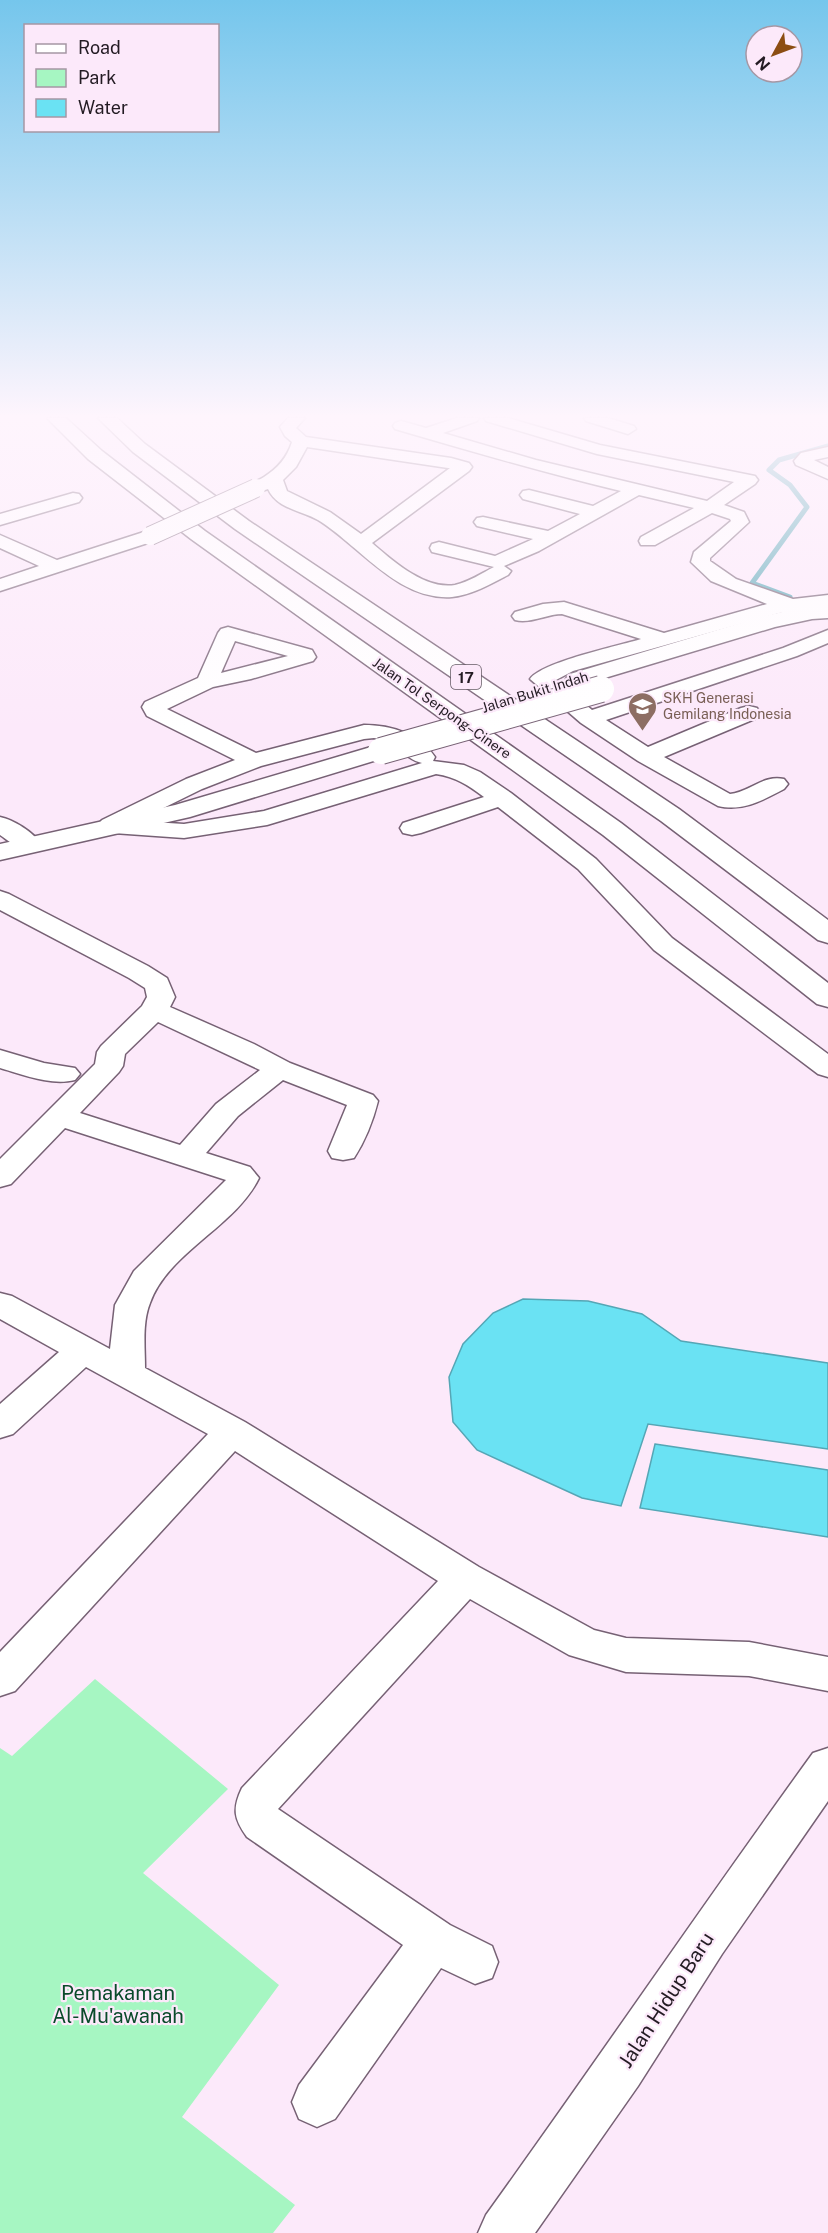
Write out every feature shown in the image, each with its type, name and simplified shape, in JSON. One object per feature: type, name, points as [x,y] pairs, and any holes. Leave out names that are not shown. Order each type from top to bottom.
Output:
[{"type":"main road","name":"Jalan Tol Serpong–Cinere","points":[[181,522],[612,829],[828,998]]},
{"type":"main road","name":"17","points":[[238,522],[670,814],[828,934]]},
{"type":"main road","name":"Jalan Bukit Indah","points":[[0,852],[181,811],[578,679],[770,622],[828,611]]},
{"type":"main road","name":"Jalan Bukit Indah","points":[[373,747],[601,689],[828,624]]},
{"type":"street","points":[[0,585],[150,536],[180,522]]},
{"type":"street","points":[[334,522],[393,569],[424,585],[445,591],[465,588],[501,571]]},
{"type":"street","points":[[359,544],[388,522]]},
{"type":"street","points":[[484,522],[550,537]]},
{"type":"street","points":[[439,548],[497,562],[577,522]]},
{"type":"street","points":[[648,541],[682,522]]},
{"type":"street","points":[[740,522],[701,556],[700,562],[706,570],[731,582],[790,605]]},
{"type":"street","points":[[0,541],[56,567]]},
{"type":"street","points":[[776,784],[738,802],[726,801],[646,756],[590,718],[541,679],[566,667],[662,639],[790,605],[828,601]]},
{"type":"street","points":[[522,616],[550,608],[564,608],[662,639]]},
{"type":"street","points":[[590,718],[790,652],[828,636]]},
{"type":"street","points":[[207,682],[154,706],[154,709],[253,761]]},
{"type":"street","points":[[646,756],[749,713]]},
{"type":"street","points":[[108,827],[194,784],[253,761],[364,732],[383,731],[410,744],[435,767]]},
{"type":"street","points":[[108,827],[184,831],[267,818],[435,767],[456,770],[472,777],[503,798],[587,864],[663,944],[828,1068]]},
{"type":"street","points":[[412,828],[503,798]]},
{"type":"street","points":[[0,824],[29,844]]},
{"type":"street","points":[[0,899],[139,972],[158,984],[161,997],[154,1010],[111,1052],[109,1066],[0,1177]]},
{"type":"street","points":[[154,1010],[244,1050],[280,1069],[363,1101],[358,1119],[343,1151]]},
{"type":"street","points":[[0,1059],[41,1071],[65,1074]]},
{"type":"street","points":[[186,1157],[227,1110],[280,1069]]},
{"type":"street","points":[[59,1116],[239,1174],[243,1178],[202,1225],[175,1249],[144,1282],[133,1303],[129,1322],[127,1373]]},
{"type":"street","points":[[0,1304],[232,1431],[465,1578],[584,1643],[626,1655],[749,1659],[828,1674]]},
{"type":"street","points":[[0,1425],[83,1350]]},
{"type":"street","points":[[0,1679],[232,1431]]},
{"type":"street","points":[[465,1578],[257,1802],[255,1809],[263,1823],[434,1940],[476,1962]]},
{"type":"street","name":"Jalan Hidup Baru","points":[[504,2233],[621,2069],[706,1939],[828,1767]]},
{"type":"street","points":[[317,2102],[434,1940]]},
{"type":"green space","name":"Pemakaman Al-Mu'awanah","points":[[95,1679],[228,1789],[143,1873],[279,1985],[182,2117],[295,2205],[273,2233],[0,2233],[0,1748],[12,1756]]},
{"type":"water","points":[[523,1299],[588,1301],[642,1314],[681,1341],[828,1363],[828,1449],[648,1424],[621,1506],[582,1498],[477,1450],[453,1422],[449,1377],[463,1344],[493,1313]]},
{"type":"water","points":[[655,1444],[828,1470],[828,1537],[640,1508]]},
{"type":"waterway","points":[[790,597],[752,583],[796,522]]},
{"type":"place","name":"SKH Generasi Gemilang Indonesia","points":[[642,732]]}]
